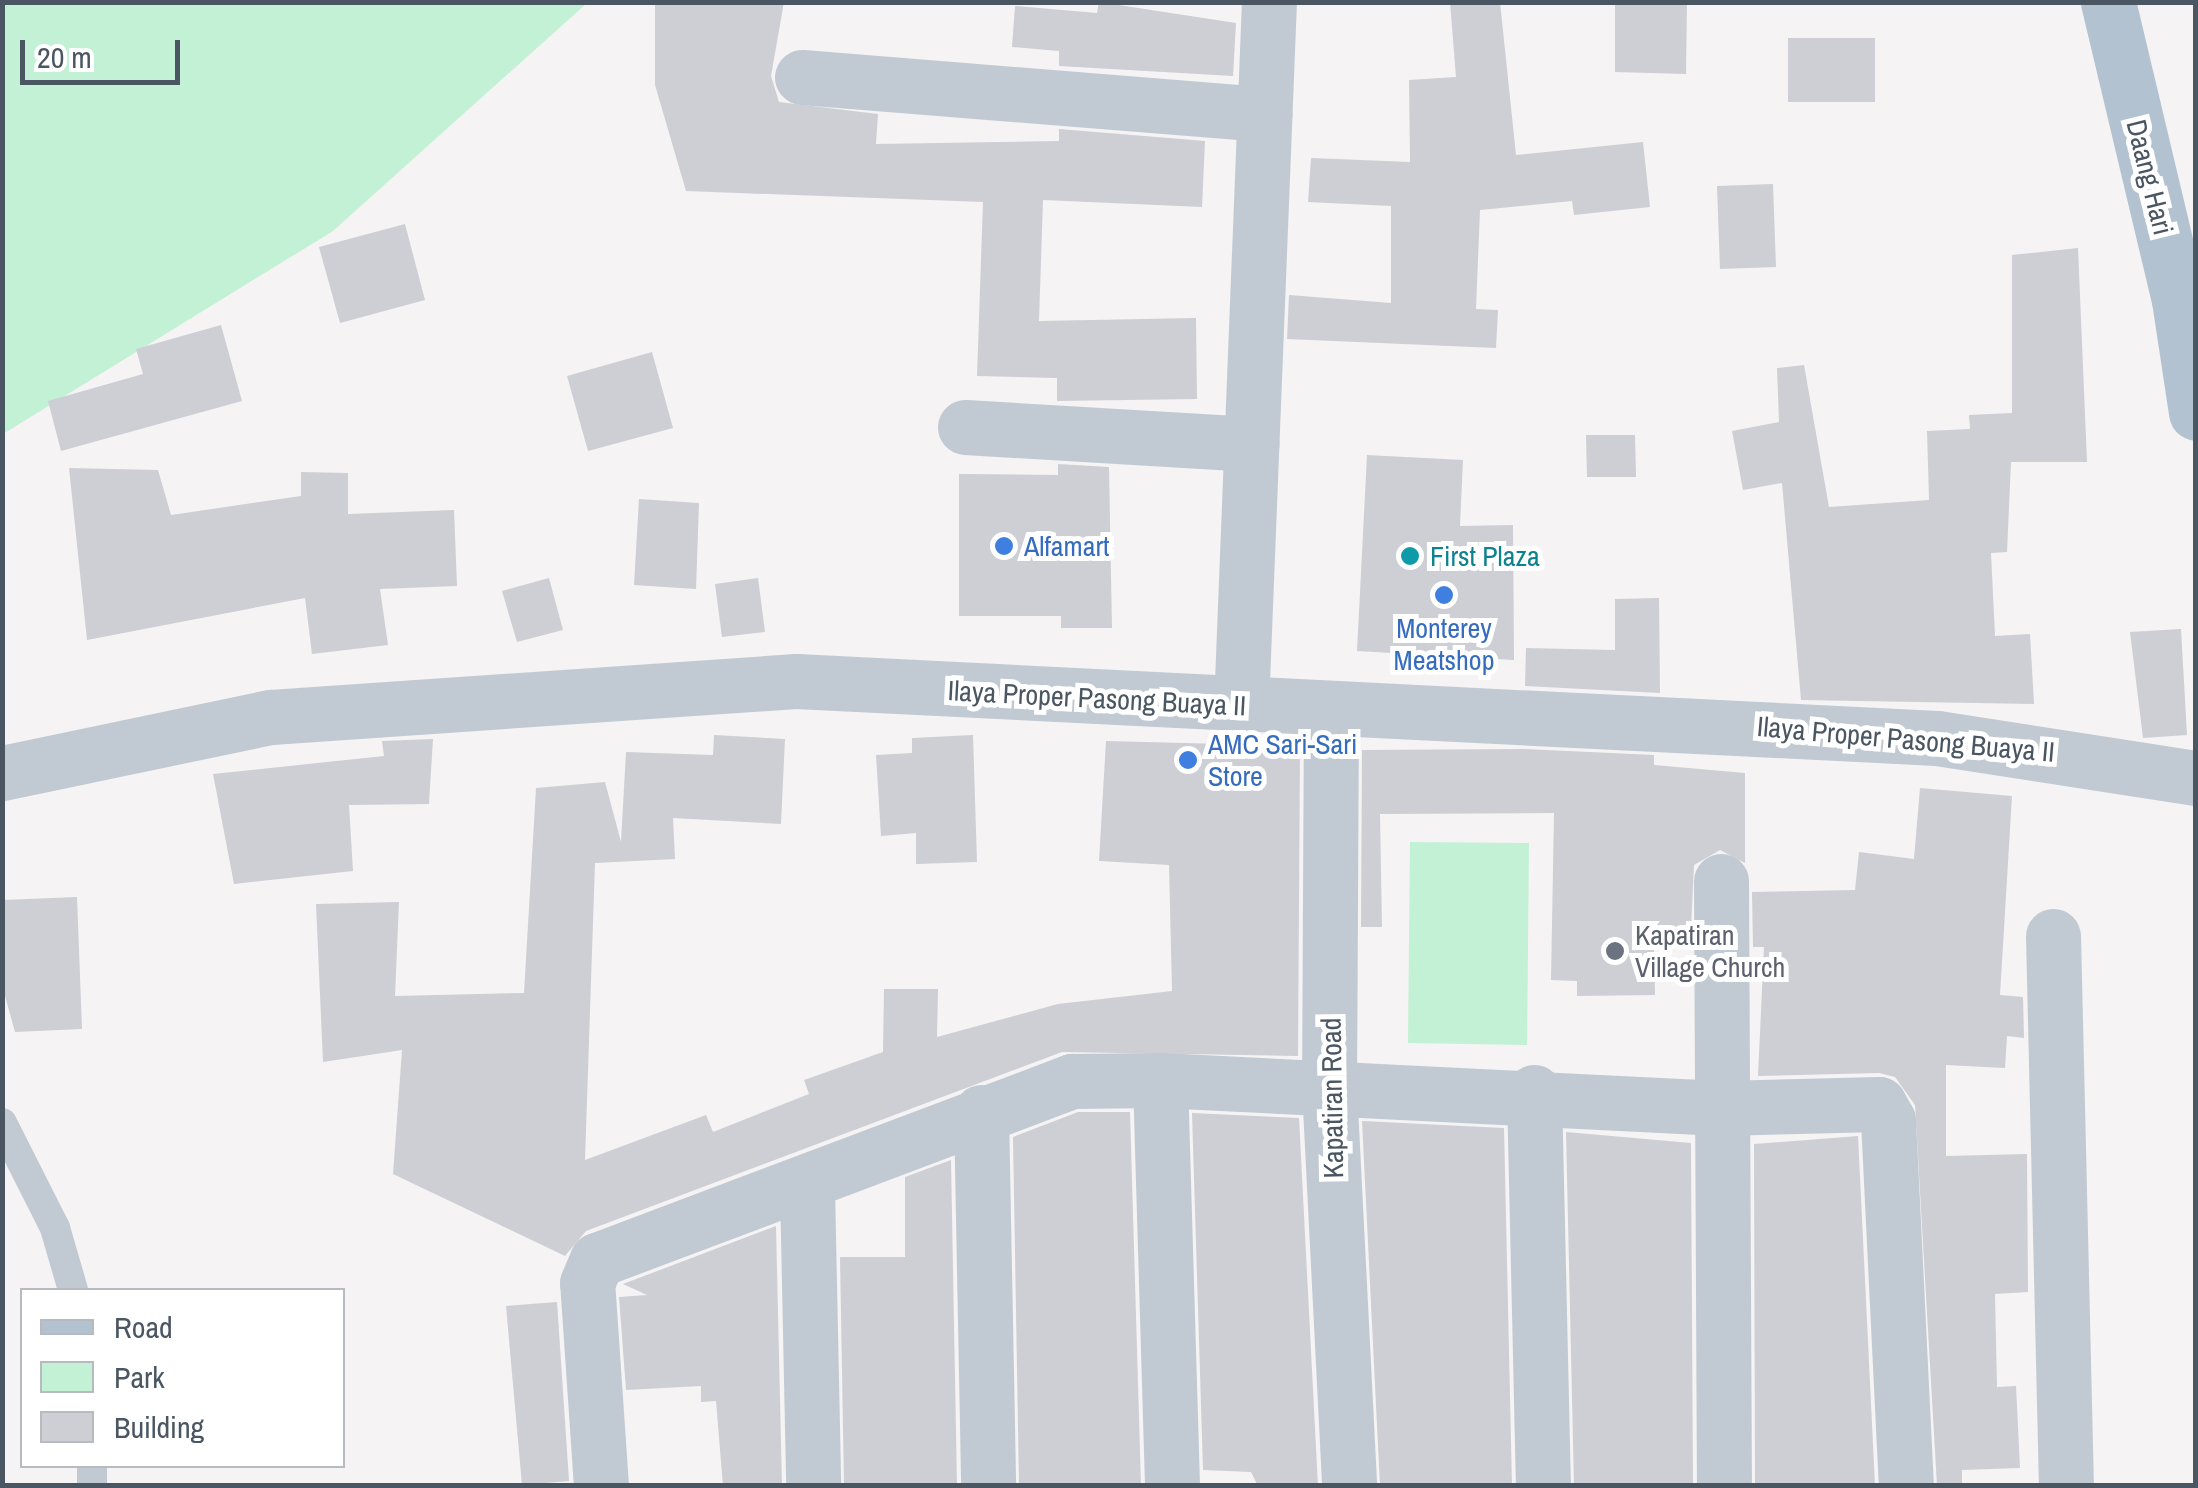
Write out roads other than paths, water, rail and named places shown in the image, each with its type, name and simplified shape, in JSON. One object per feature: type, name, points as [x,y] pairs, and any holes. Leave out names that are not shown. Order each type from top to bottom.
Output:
[{"type":"main road","name":"Daang Hari","points":[[2108,2],[2179,300],[2196,412]]},
{"type":"street","points":[[1240,706],[1269,2]]},
{"type":"street","points":[[802,77],[1265,114]]},
{"type":"street","points":[[964,427],[1251,444]]},
{"type":"street","name":"Ilaya Proper Pasong Buaya II","points":[[2,773],[271,717],[539,693],[796,682],[1937,738],[2196,778]]},
{"type":"street","name":"Kapatiran Road","points":[[1330,710],[1329,1087],[1349,1486]]},
{"type":"street","points":[[1720,881],[1724,1486]]},
{"type":"street","points":[[2054,936],[2066,1486]]},
{"type":"street","points":[[601,1486],[590,1269],[609,1254],[807,1188],[980,1112],[1072,1080],[1160,1080],[1534,1092],[1720,1108],[1885,1109],[1906,1486]]},
{"type":"street","points":[[1160,1080],[1172,1486]]},
{"type":"street","points":[[1534,1092],[1543,1486]]},
{"type":"street","points":[[980,1112],[988,1486]]},
{"type":"street","points":[[807,1188],[813,1486]]},
{"type":"lane","points":[[2,1124],[10,1156],[72,1288]]},
{"type":"place","name":"Alfamart","points":[[1004,546]]},
{"type":"place","name":"First Plaza","points":[[1410,556]]},
{"type":"place","name":"Monterey Meatshop","points":[[1444,595]]},
{"type":"place","name":"AMC Sari-Sari Store","points":[[1188,760]]},
{"type":"place","name":"Kapatiran Village Church","points":[[1615,951]]}]
